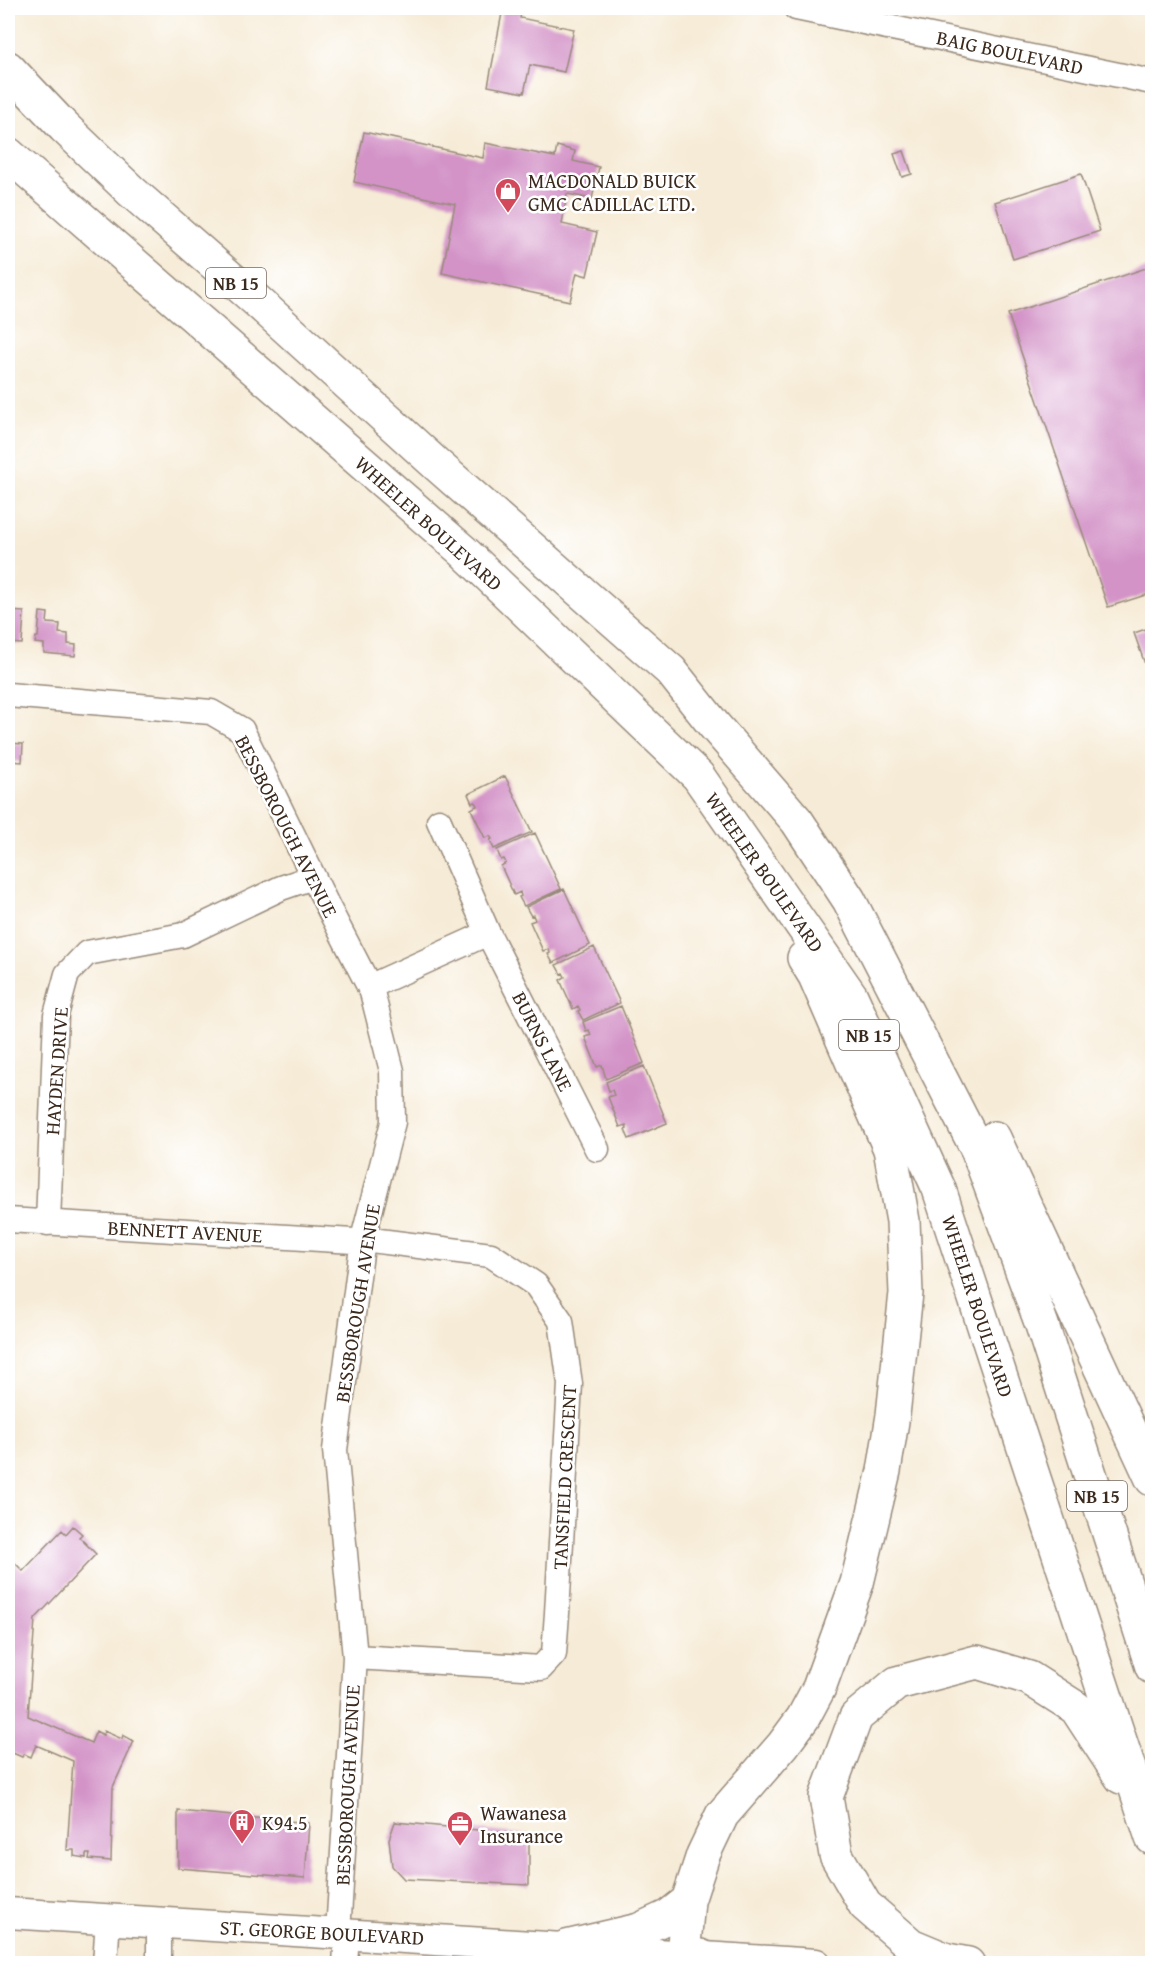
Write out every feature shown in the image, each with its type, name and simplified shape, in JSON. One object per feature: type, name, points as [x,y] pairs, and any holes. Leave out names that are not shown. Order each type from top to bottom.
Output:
[{"type":"highway","points":[[8,56],[38,100]]},
{"type":"highway","name":"NB 15","points":[[8,68],[87,150],[445,472],[671,671],[713,724],[797,821],[849,900],[977,1149],[1042,1325],[1152,1667]]},
{"type":"highway","name":"WHEELER BOULEVARD","points":[[8,154],[463,551],[698,776],[851,996],[939,1189],[1149,1826]]},
{"type":"highway","points":[[671,671],[731,727],[819,827],[856,882],[919,987],[990,1128],[1152,1479]]},
{"type":"highway","points":[[651,730],[718,821],[815,976],[890,1149],[903,1221],[906,1293],[893,1415],[884,1471],[857,1583],[819,1688],[783,1745],[722,1815],[703,1855],[688,1901],[695,1960]]},
{"type":"highway","points":[[968,1964],[947,1960],[911,1945],[865,1905],[836,1855],[826,1797],[856,1717],[897,1683],[977,1662],[1029,1678],[1076,1708],[1149,1826]]},
{"type":"highway","points":[[566,1947],[639,1930],[669,1916],[688,1901]]},
{"type":"main road","name":"ST. GEORGE BOULEVARD","points":[[8,1912],[566,1947],[695,1960],[816,1964]]},
{"type":"main road","points":[[566,1947],[604,1964]]},
{"type":"street","name":"BAIG BOULEVARD","points":[[796,8],[1152,82]]},
{"type":"street","name":"BESSBOROUGH AVENUE","points":[[8,695],[211,712],[242,730],[369,987],[392,1071],[393,1122],[363,1239],[334,1450],[355,1657],[343,1933],[345,1964]]},
{"type":"street","name":"BURNS LANE","points":[[439,821],[488,933],[597,1149]]},
{"type":"street","name":"HAYDEN DRIVE","points":[[48,1223],[56,1015],[67,974],[87,953],[183,935],[281,888],[313,877]]},
{"type":"street","points":[[369,987],[488,933]]},
{"type":"street","name":"BENNETT AVENUE","points":[[8,1220],[353,1241],[363,1239]]},
{"type":"street","name":"TANSFIELD CRESCENT","points":[[355,1657],[541,1668],[554,1654],[570,1384],[561,1321],[536,1285],[491,1255],[363,1239]]},
{"type":"street","points":[[105,1964],[108,1919]]},
{"type":"street","points":[[159,1922],[159,1964]]},
{"type":"building","points":[[503,8],[522,8],[520,18],[574,29],[564,72],[530,65],[524,93],[488,86]]},
{"type":"building","name":"MACDONALD BUICK GMC CADILLAC LTD.","points":[[364,132],[483,158],[485,143],[555,157],[557,146],[575,151],[573,161],[599,167],[592,199],[567,194],[562,224],[597,232],[587,276],[577,273],[570,301],[442,273],[455,204],[354,182]]},
{"type":"building","points":[[904,151],[912,174],[902,177],[894,154]]},
{"type":"building","points":[[1081,174],[1100,231],[1013,259],[995,202]]},
{"type":"building","points":[[1152,266],[1152,593],[1108,607],[1008,314]]},
{"type":"building","points":[[8,611],[24,612],[22,644],[10,643],[8,640]]},
{"type":"building","points":[[40,612],[48,613],[47,623],[60,624],[59,633],[68,634],[68,644],[76,645],[75,656],[44,653],[44,644],[35,643],[38,637]]},
{"type":"building","points":[[1152,620],[1152,665],[1146,667],[1134,633],[1149,628],[1147,622]]},
{"type":"building","points":[[8,743],[23,744],[22,762],[11,761],[10,774],[8,774]]},
{"type":"building","points":[[505,776],[532,832],[494,849],[490,840],[492,839],[490,836],[485,838],[471,809],[477,806],[475,802],[472,803],[468,794]]},
{"type":"building","points":[[535,833],[561,889],[524,906],[519,897],[520,892],[514,895],[501,866],[506,863],[504,859],[501,860],[497,850]]},
{"type":"building","points":[[564,889],[590,945],[553,963],[548,954],[549,949],[543,951],[530,922],[535,920],[526,907]]},
{"type":"building","points":[[594,947],[620,1003],[583,1020],[578,1006],[573,1009],[560,980],[565,977],[556,965]]},
{"type":"building","points":[[621,1006],[644,1063],[606,1079],[602,1065],[597,1067],[585,1037],[591,1035],[589,1030],[586,1031],[583,1022]]},
{"type":"building","points":[[644,1066],[667,1123],[629,1139],[625,1130],[626,1125],[620,1127],[608,1097],[614,1095],[612,1090],[609,1091],[606,1082]]},
{"type":"building","points":[[73,1526],[82,1534],[79,1537],[96,1554],[35,1619],[28,1716],[91,1743],[96,1731],[103,1735],[104,1731],[122,1739],[123,1735],[134,1741],[113,1787],[111,1861],[89,1859],[90,1854],[86,1854],[86,1858],[74,1856],[74,1850],[67,1850],[73,1761],[36,1745],[31,1757],[24,1754],[22,1757],[8,1751],[8,1556],[23,1571],[62,1530],[66,1534]]},
{"type":"building","name":"K94.5","points":[[178,1811],[309,1823],[305,1878],[178,1868]]},
{"type":"building","name":"Wawanesa Insurance","points":[[395,1822],[529,1835],[529,1885],[404,1879],[392,1866],[389,1839]]},
{"type":"place","name":"MACDONALD BUICK GMC CADILLAC LTD.","points":[[508,214]]},
{"type":"place","name":"K94.5","points":[[242,1845]]},
{"type":"place","name":"Wawanesa Insurance","points":[[460,1847]]}]
